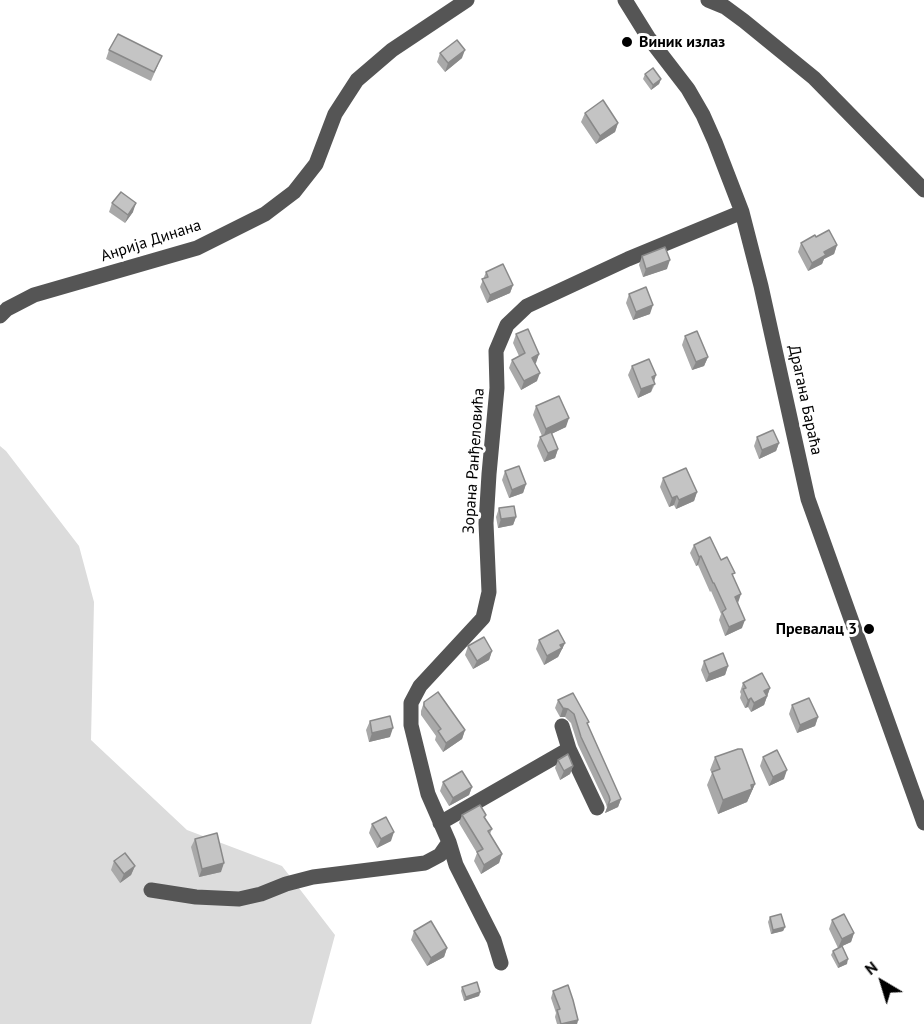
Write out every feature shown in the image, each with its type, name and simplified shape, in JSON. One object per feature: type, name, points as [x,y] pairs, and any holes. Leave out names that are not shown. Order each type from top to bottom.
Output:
[{"type":"street","name":"Анрија Динана","points":[[0,316],[7,309],[34,295],[197,248],[265,214],[294,192],[316,164],[335,114],[357,80],[392,50],[467,0]]},
{"type":"street","name":"Драгана Бараћа","points":[[625,0],[648,37],[688,89],[703,115],[742,212],[761,286],[808,499],[924,823]]},
{"type":"street","points":[[708,0],[725,7],[814,78],[924,190]]},
{"type":"street","name":"Зорана Ранђеловића","points":[[501,963],[494,940],[456,865],[428,794],[411,725],[411,703],[420,686],[483,618],[489,592],[486,524],[497,388],[496,351],[507,325],[527,306],[628,259],[742,212]]},
{"type":"street","points":[[562,726],[569,749],[597,808]]},
{"type":"street","points":[[440,822],[569,749]]},
{"type":"street","points":[[151,890],[196,897],[239,899],[313,877],[425,863],[440,855],[448,842]]},
{"type":"shaded area","points":[[0,446],[79,546],[94,602],[91,740],[187,830],[282,866],[335,935],[311,1024],[0,1024]]},
{"type":"building","points":[[118,34],[162,56],[154,72],[109,50]]},
{"type":"building","points":[[457,40],[465,50],[448,63],[440,53]]},
{"type":"building","points":[[653,68],[661,79],[653,85],[645,74]]},
{"type":"building","points":[[603,100],[618,123],[600,136],[585,113]]},
{"type":"building","points":[[121,192],[136,203],[128,215],[112,203]]},
{"type":"building","points":[[829,230],[837,245],[824,252],[826,255],[812,263],[801,243]]},
{"type":"building","points":[[665,247],[670,260],[646,269],[642,256]]},
{"type":"building","points":[[503,264],[513,285],[490,295],[482,279],[488,277],[486,272]]},
{"type":"building","points":[[646,287],[653,305],[636,312],[629,294]]},
{"type":"building","points":[[528,329],[539,354],[532,358],[540,373],[524,381],[512,360],[525,353],[516,334]]},
{"type":"building","points":[[697,331],[708,357],[696,362],[685,336]]},
{"type":"building","points":[[649,359],[656,375],[652,377],[655,384],[641,389],[632,366]]},
{"type":"building","points":[[559,396],[569,418],[546,429],[536,406]]},
{"type":"building","points":[[773,430],[779,443],[762,450],[757,437]]},
{"type":"building","points":[[551,432],[558,449],[548,453],[540,437]]},
{"type":"building","points":[[519,466],[526,484],[512,490],[505,471]]},
{"type":"building","points":[[686,468],[697,492],[679,500],[677,496],[672,498],[663,478]]},
{"type":"building","points":[[514,506],[516,517],[501,519],[499,508]]},
{"type":"building","points":[[710,537],[721,560],[727,557],[735,573],[732,574],[741,594],[735,597],[745,620],[729,627],[722,612],[726,609],[694,545]]},
{"type":"building","points":[[558,630],[565,643],[560,645],[562,648],[547,656],[539,640]]},
{"type":"building","points":[[484,637],[492,651],[477,661],[468,646]]},
{"type":"building","points":[[723,653],[728,666],[709,674],[704,661]]},
{"type":"building","points":[[762,673],[770,688],[764,691],[767,696],[754,703],[751,698],[748,700],[743,683]]},
{"type":"building","points":[[438,692],[465,730],[446,743],[438,731],[441,729],[424,706],[424,702]]},
{"type":"building","points":[[573,693],[589,722],[587,723],[621,799],[608,805],[609,796],[581,737],[574,714],[563,708],[558,700]]},
{"type":"building","points":[[809,698],[818,717],[800,725],[792,705]]},
{"type":"building","points":[[390,716],[393,728],[372,733],[370,721]]},
{"type":"building","points":[[742,749],[755,784],[751,785],[752,789],[723,800],[712,772],[720,769],[715,757]]},
{"type":"building","points":[[777,750],[787,770],[773,777],[763,757]]},
{"type":"building","points":[[568,754],[573,766],[564,771],[558,760]]},
{"type":"building","points":[[462,771],[472,787],[453,798],[443,782]]},
{"type":"building","points":[[480,805],[492,829],[488,831],[502,854],[484,865],[477,852],[483,849],[462,815]]},
{"type":"building","points":[[386,817],[394,832],[381,839],[372,824]]},
{"type":"building","points":[[217,833],[224,863],[202,869],[195,839]]},
{"type":"building","points":[[125,853],[135,866],[124,874],[114,861]]},
{"type":"building","points":[[781,914],[785,927],[773,930],[770,917]]},
{"type":"building","points":[[844,914],[854,933],[842,939],[832,920]]},
{"type":"building","points":[[431,921],[447,948],[431,958],[414,931]]},
{"type":"building","points":[[842,946],[848,959],[839,964],[833,951]]},
{"type":"building","points":[[477,982],[480,992],[466,997],[462,987]]},
{"type":"building","points":[[568,985],[578,1020],[561,1024],[557,1010],[560,1009],[553,991]]},
{"type":"place","name":"Виник излаз","points":[[627,42]]},
{"type":"place","name":"Превалац 3","points":[[869,629]]}]
